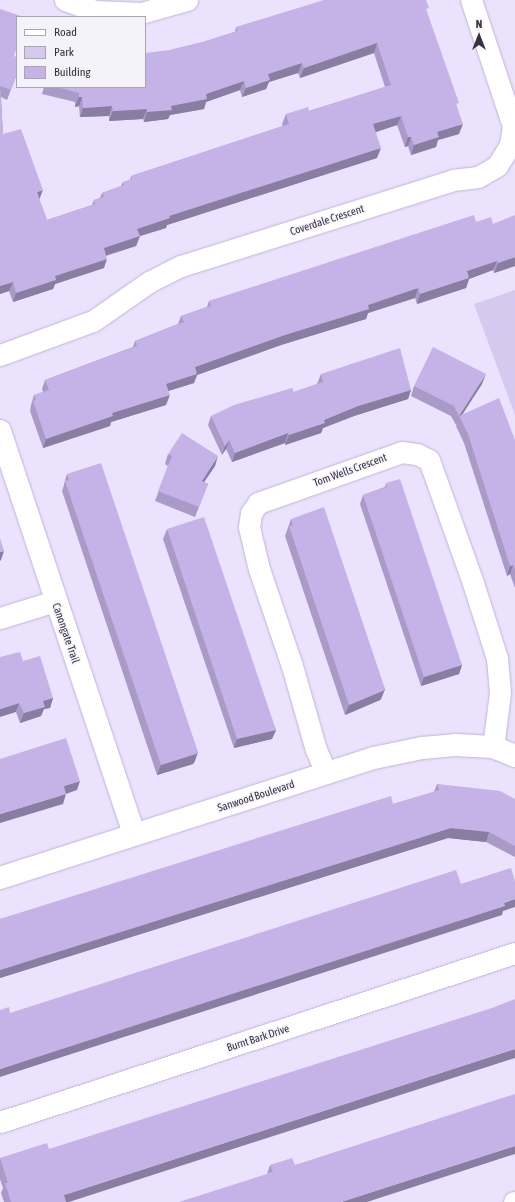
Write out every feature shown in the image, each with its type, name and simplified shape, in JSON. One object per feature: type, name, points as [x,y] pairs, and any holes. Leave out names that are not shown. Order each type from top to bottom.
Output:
[{"type":"street","points":[[65,0],[96,11],[141,12],[187,0]]},
{"type":"street","name":"Coverdale Crescent","points":[[0,355],[93,321],[149,282],[181,266],[453,180],[478,178],[496,166],[510,145],[513,126],[470,0]]},
{"type":"street","name":"Canongate Trail","points":[[0,431],[55,601],[134,834]]},
{"type":"street","name":"Tom Wells Crescent","points":[[326,773],[316,750],[292,666],[259,568],[249,527],[251,513],[258,503],[402,452],[417,454],[429,460],[473,583],[492,645],[500,693],[493,747]]},
{"type":"street","points":[[0,618],[55,601]]},
{"type":"street","name":"Sanwood Boulevard","points":[[0,878],[374,758],[422,748],[456,745],[493,747],[515,756]]},
{"type":"street","name":"Burnt Bark Drive","points":[[0,1122],[515,953]]},
{"type":"green space","points":[[515,290],[515,415],[474,304]]},
{"type":"building","points":[[324,0],[426,0],[429,8],[426,9],[459,103],[456,104],[463,124],[437,132],[439,137],[414,145],[411,137],[408,137],[401,116],[373,124],[381,148],[169,216],[170,218],[137,229],[140,236],[104,248],[107,259],[55,276],[56,280],[16,293],[13,282],[0,286],[0,86],[3,134],[21,129],[43,190],[37,192],[47,220],[95,204],[94,200],[104,197],[102,193],[124,185],[123,182],[132,179],[131,176],[289,124],[286,114],[308,107],[309,111],[391,85],[377,43],[304,68],[302,63],[268,74],[270,80],[246,88],[244,81],[206,94],[207,99],[171,106],[172,110],[147,112],[147,109],[113,111],[112,106],[83,108],[82,97],[79,97],[79,93],[61,88],[146,88],[146,53],[170,50],[203,42],[237,31],[236,27]]},
{"type":"building","points":[[0,9],[21,16],[16,16],[16,50],[14,56],[16,57],[16,77],[11,90],[0,86]]},
{"type":"building","points":[[474,215],[476,222],[491,217],[493,224],[515,215],[515,257],[467,271],[469,278],[420,294],[418,288],[368,305],[369,309],[285,335],[195,367],[197,374],[166,384],[170,395],[112,413],[113,416],[46,439],[33,401],[36,400],[34,395],[49,390],[45,380],[137,346],[135,341],[184,322],[181,316],[211,306],[209,301]]},
{"type":"building","points":[[433,347],[486,374],[459,416],[454,406],[414,386]]},
{"type":"building","points":[[400,348],[411,390],[358,406],[324,420],[325,423],[289,435],[288,433],[235,453],[229,440],[225,446],[211,416],[234,405],[292,388],[294,392],[323,382],[321,374]]},
{"type":"building","points":[[499,398],[515,440],[515,569],[513,565],[510,566],[468,434],[459,416]]},
{"type":"building","points":[[182,433],[218,456],[202,481],[208,484],[199,507],[158,491],[172,456],[168,454]]},
{"type":"building","points":[[101,463],[198,752],[196,754],[161,765],[65,481],[69,480],[67,474]]},
{"type":"building","points":[[400,479],[462,665],[424,677],[363,495],[387,487],[386,483]]},
{"type":"building","points":[[324,507],[385,689],[349,705],[289,526],[293,525],[291,519]]},
{"type":"building","points":[[204,517],[276,730],[237,739],[167,529]]},
{"type":"building","points":[[0,538],[4,551],[0,552]]},
{"type":"building","points":[[20,652],[23,661],[40,656],[53,698],[43,701],[45,707],[24,713],[19,703],[0,709],[0,657]]},
{"type":"building","points":[[66,738],[80,781],[64,786],[66,794],[0,814],[0,759]]},
{"type":"building","points":[[437,784],[500,791],[515,799],[515,846],[489,832],[451,828],[0,970],[0,919],[391,796],[393,804],[439,790]]},
{"type":"building","points":[[511,868],[515,881],[515,899],[504,902],[505,906],[0,1069],[0,1010],[9,1007],[10,1013],[456,870],[461,884]]},
{"type":"building","points":[[515,999],[515,1049],[64,1195],[66,1202],[11,1202],[5,1183],[8,1183],[0,1158],[47,1143],[49,1149],[492,1008]]},
{"type":"building","points":[[515,1094],[515,1146],[341,1202],[179,1202],[273,1172],[270,1165],[292,1158],[295,1165]]}]
